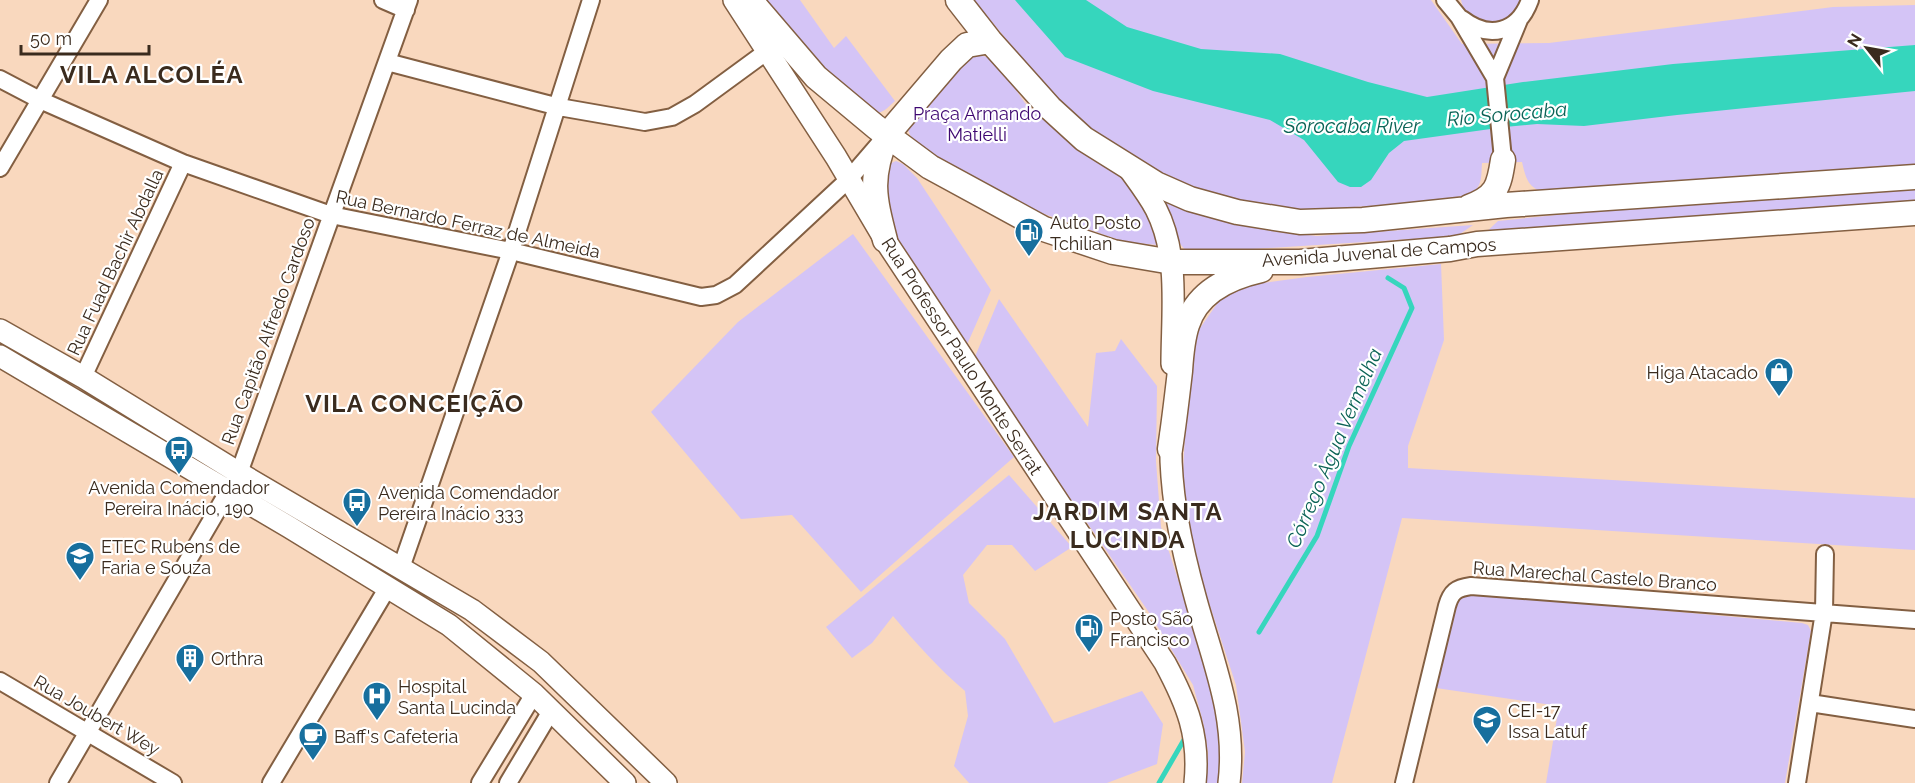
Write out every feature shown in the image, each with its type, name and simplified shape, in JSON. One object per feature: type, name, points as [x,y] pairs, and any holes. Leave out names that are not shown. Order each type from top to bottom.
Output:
[{"type":"highway","name":"Avenida Juvenal de Campos","points":[[750,0],[816,77],[930,167],[1044,229],[1113,252],[1172,262],[1300,262],[1450,249],[1477,244],[1915,213]]},
{"type":"highway","name":"Avenida Juvenal de Campos","points":[[958,0],[990,41],[1050,108],[1084,139],[1156,184],[1190,199],[1237,212],[1300,222],[1363,220],[1506,205],[1915,177]]},
{"type":"highway","points":[[885,240],[875,201],[875,183],[881,148],[887,135],[951,60],[967,45],[990,41]]},
{"type":"highway","points":[[1503,160],[1510,183],[1523,194],[1541,203]]},
{"type":"highway","points":[[1463,210],[1483,201],[1496,189],[1503,160]]},
{"type":"highway","points":[[1450,249],[1480,232],[1506,205]]},
{"type":"highway","points":[[1170,449],[1184,336],[1189,318],[1198,303],[1222,283],[1242,274],[1300,262]]},
{"type":"main road","name":"Rua Professor Paulo Monte Serrat","points":[[734,0],[828,145],[885,240],[1166,663],[1184,698],[1193,725],[1197,762],[1195,783]]},
{"type":"main road","points":[[1127,166],[1155,208],[1172,262],[1170,449],[1172,491],[1179,533],[1196,600],[1228,711],[1231,765],[1229,783]]},
{"type":"main road","points":[[0,330],[83,377],[388,587],[449,625],[534,694],[625,783]]},
{"type":"main road","points":[[0,356],[234,482],[401,568],[472,610],[541,662],[666,783]]},
{"type":"street","points":[[0,168],[99,0]]},
{"type":"street","points":[[383,0],[407,5]]},
{"type":"street","points":[[401,568],[512,251],[591,0]]},
{"type":"street","points":[[1445,0],[1459,17],[1495,78],[1506,205]]},
{"type":"street","points":[[1453,0],[1459,17],[1470,26],[1482,31],[1508,28],[1519,20]]},
{"type":"street","points":[[1495,78],[1519,20],[1530,0]]},
{"type":"street","name":"Rua Capitão Alfredo Cardoso","points":[[58,783],[234,482],[407,5]]},
{"type":"street","points":[[387,62],[559,107],[645,122],[672,117],[695,104],[766,52]]},
{"type":"street","name":"Rua Bernardo Ferraz de Almeida","points":[[0,79],[40,100],[183,164],[331,214],[512,251],[701,297],[716,295],[735,285],[849,180],[887,135]]},
{"type":"street","name":"Rua Fuad Bachir Abdalla","points":[[83,377],[183,164]]},
{"type":"street","points":[[1797,783],[1824,612],[1825,554]]},
{"type":"street","points":[[271,783],[388,587]]},
{"type":"street","name":"Rua Marechal Castelo Branco","points":[[1404,783],[1447,606],[1450,596],[1462,587],[1824,612]]},
{"type":"street","points":[[1824,612],[1915,620]]},
{"type":"street","name":"Rua Joubert Wey","points":[[0,681],[173,783]]},
{"type":"street","points":[[480,783],[534,694]]},
{"type":"street","points":[[1810,703],[1915,719]]},
{"type":"street","points":[[508,783],[551,711]]},
{"type":"green space","points":[[765,0],[800,0],[834,48],[846,36],[895,101],[879,113],[865,108],[818,64]]},
{"type":"green space","points":[[974,0],[1431,0],[1462,44],[1549,43],[1833,7],[1915,5],[1915,165],[1549,193],[1533,187],[1525,174],[1522,162],[1482,163],[1479,184],[1471,195],[1401,204],[1292,211],[1193,192],[1167,179],[1103,138],[1071,112],[1034,73]]},
{"type":"green space","points":[[1461,0],[1522,0],[1508,18],[1497,23],[1490,23],[1475,18],[1464,8]]},
{"type":"green space","name":"Praça Armando Matielli","points":[[974,54],[987,57],[1000,67],[1025,103],[1054,129],[1120,175],[1144,206],[1158,245],[1125,242],[1024,207],[913,142],[908,130],[940,85]]},
{"type":"green space","points":[[896,161],[903,164],[917,178],[991,290],[966,347],[896,240],[887,220],[885,181],[889,164]]},
{"type":"green space","points":[[1915,187],[1915,204],[1480,238],[1498,221]]},
{"type":"green space","points":[[1167,197],[1236,223],[1277,232],[1317,236],[1473,225],[1460,234],[1444,237],[1190,253],[1184,249],[1173,230],[1163,201]]},
{"type":"green space","points":[[853,234],[1014,457],[861,592],[792,515],[741,519],[651,412],[738,322]]},
{"type":"green space","points":[[1441,264],[1444,340],[1408,446],[1408,468],[1915,498],[1915,550],[1402,518],[1332,783],[1242,783],[1245,752],[1236,685],[1190,545],[1183,474],[1189,353],[1198,331],[1221,298],[1248,285]]},
{"type":"green space","points":[[999,299],[1088,427],[1096,353],[1115,351],[1121,339],[1157,386],[1156,461],[1161,527],[1194,629],[1216,708],[1222,750],[1221,783],[1205,783],[1208,753],[1193,685],[1148,611],[974,359]]},
{"type":"green space","points":[[1009,475],[1072,547],[1035,571],[1012,545],[987,545],[963,575],[969,603],[1005,639],[1054,723],[1142,691],[1163,724],[1157,764],[1107,783],[969,783],[954,766],[968,716],[965,691],[893,616],[872,643],[852,658],[826,627]]},
{"type":"green space","points":[[1470,593],[1808,625],[1811,631],[1785,783],[1546,783],[1559,706],[1436,688],[1455,603],[1458,598]]},
{"type":"water","name":"Sorocaba River","points":[[1015,0],[1086,0],[1127,27],[1201,49],[1280,54],[1368,82],[1427,97],[1523,82],[1673,64],[1915,45],[1915,91],[1584,126],[1537,124],[1505,127],[1404,141],[1389,153],[1371,180],[1361,187],[1350,187],[1338,182],[1304,140],[1270,120],[1153,91],[1065,57]]},
{"type":"waterway","name":"Córrego Àgua Vermelha","points":[[1259,632],[1317,536],[1349,446],[1412,308],[1404,288],[1388,278]]},
{"type":"waterway","name":"Córrego Àgua Vermelha","points":[[1159,783],[1185,738]]},
{"type":"place","name":"Auto Posto Tchilian","points":[[1029,258]]},
{"type":"place","name":"Higa Atacado","points":[[1779,398]]},
{"type":"place","name":"Avenida Comendador Pereira Inácio, 190","points":[[179,476]]},
{"type":"place","name":"Avenida Comendador Pereira Inácio 333","points":[[357,528]]},
{"type":"place","name":"ETEC Rubens de Faria e Souza","points":[[80,582]]},
{"type":"place","name":"Posto São Francisco","points":[[1089,654]]},
{"type":"place","name":"Orthra","points":[[190,684]]},
{"type":"place","name":"Hospital Santa Lucinda","points":[[377,722]]},
{"type":"place","name":"CEI-17 Issa Latuf","points":[[1487,746]]},
{"type":"place","name":"Baff's Cafeteria","points":[[313,762]]},
{"type":"district","name":"VILA ALCOLÉA","points":[[152,74]]},
{"type":"district","name":"VILA CONCEIÇÃO","points":[[415,403]]},
{"type":"district","name":"JARDIM SANTA LUCINDA","points":[[1128,525]]},
{"type":"water label","name":"Rio Sorocaba","points":[[1507,114]]}]
